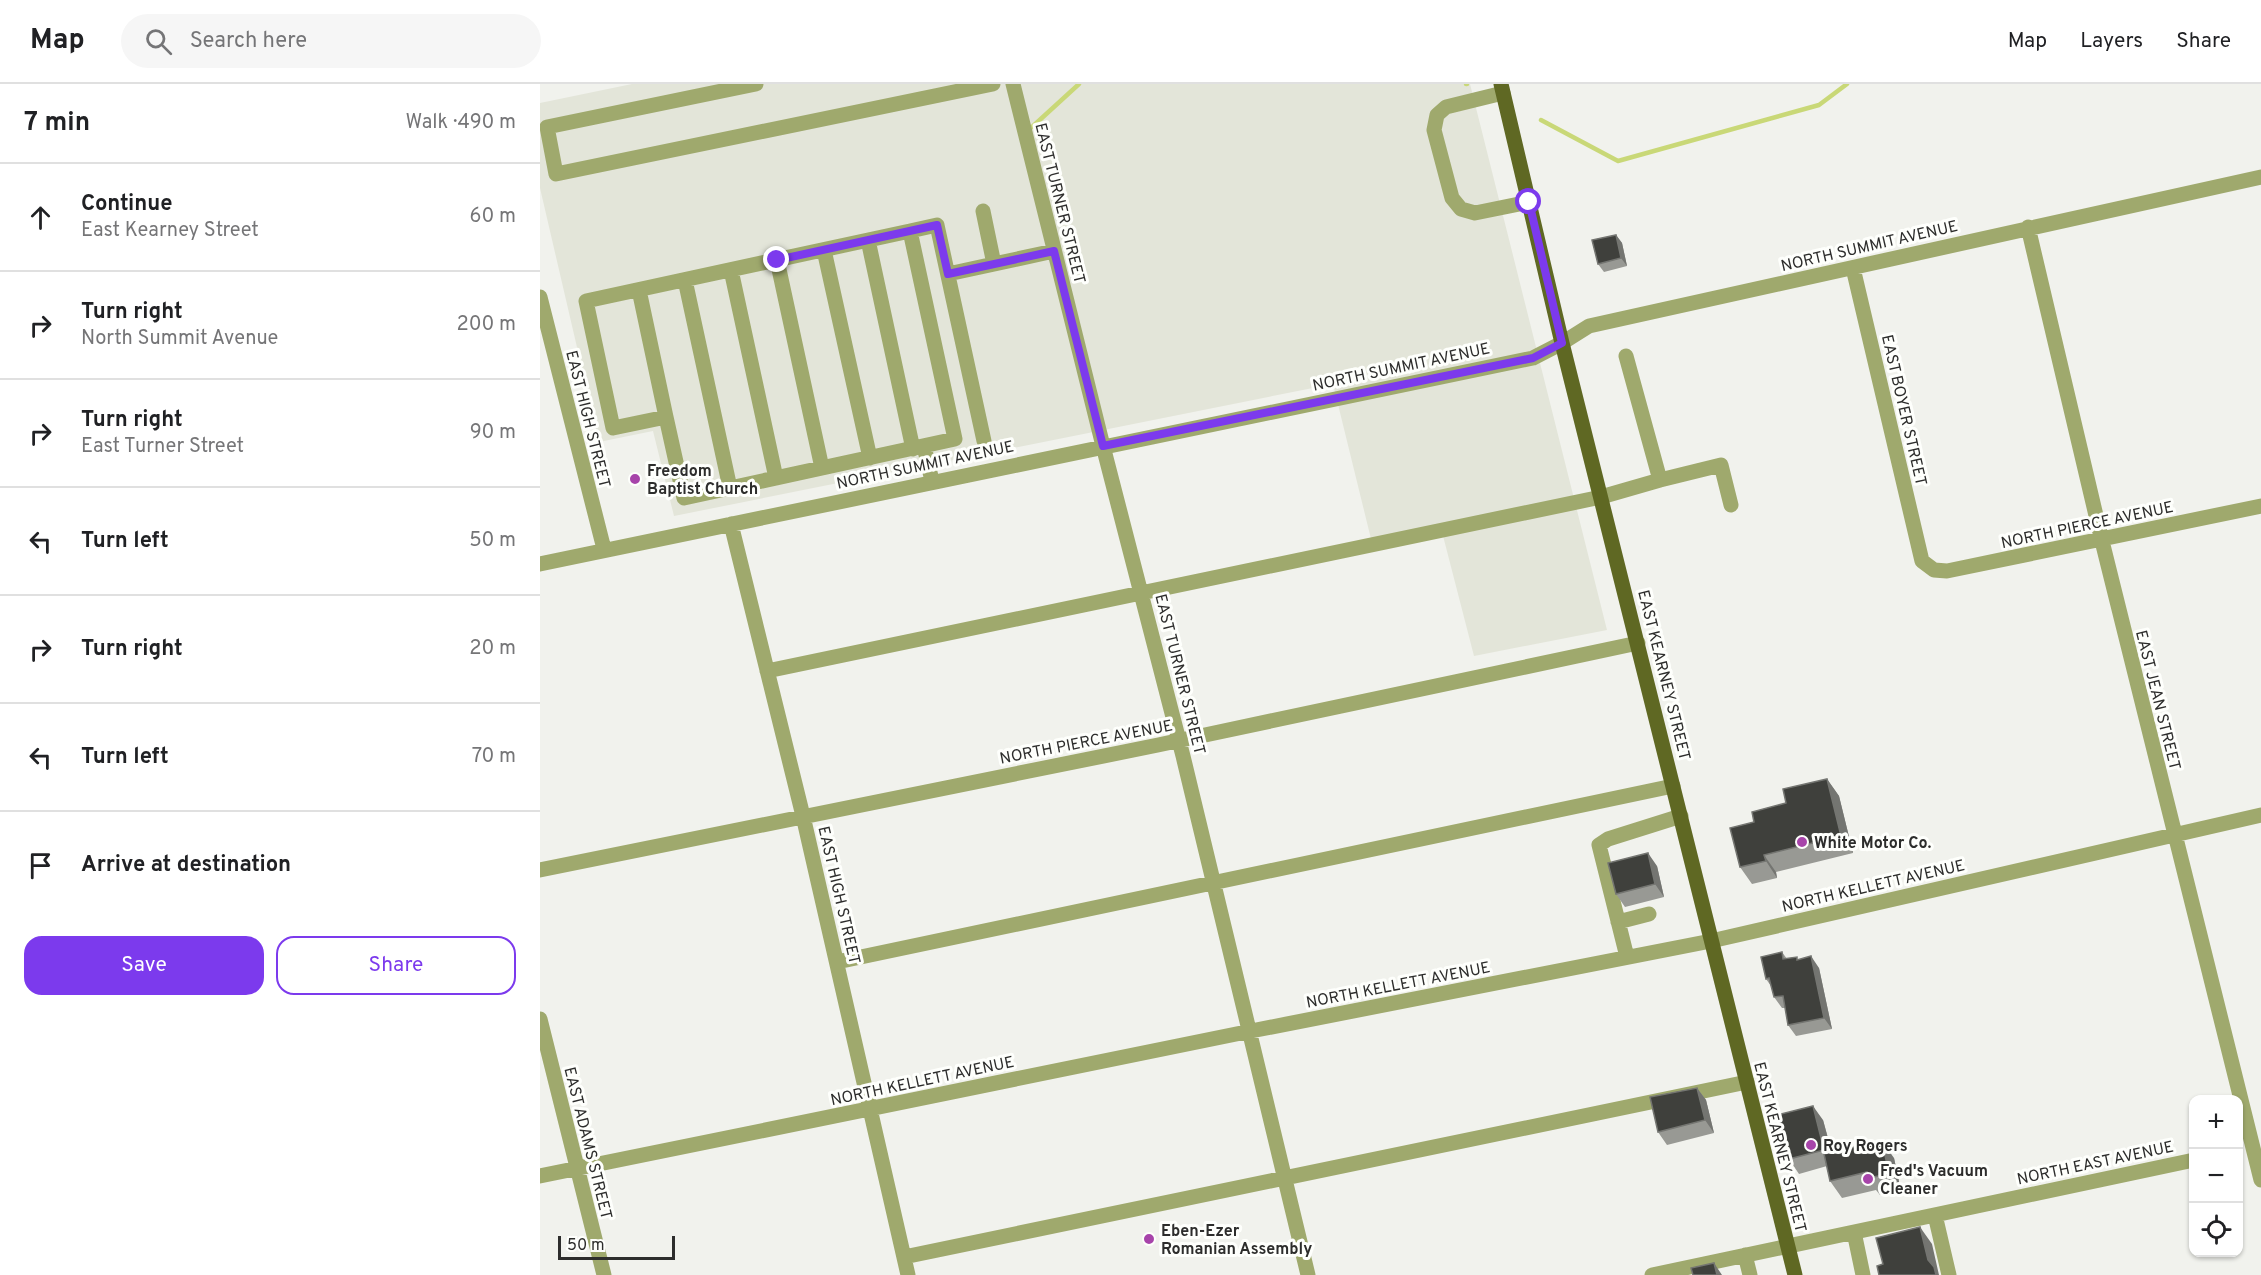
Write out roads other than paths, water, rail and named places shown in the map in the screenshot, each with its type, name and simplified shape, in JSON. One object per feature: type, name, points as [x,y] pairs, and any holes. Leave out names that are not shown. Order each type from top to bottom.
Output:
[{"type":"main road","name":"EAST KEARNEY STREET","points":[[1502,88],[1562,343],[1795,1275]]},
{"type":"street","points":[[756,84],[547,127],[545,148],[556,174],[961,87],[993,84]]},
{"type":"street","name":"EAST TURNER STREET","points":[[1013,84],[1214,881],[1308,1275]]},
{"type":"street","points":[[1502,88],[1446,107],[1437,115],[1434,130],[1452,198],[1461,209],[1474,213],[1529,202]]},
{"type":"street","name":"NORTH SUMMIT AVENUE","points":[[540,564],[1533,358],[1589,326],[2261,177]]},
{"type":"street","points":[[982,211],[994,264]]},
{"type":"street","points":[[666,417],[613,428],[586,302],[937,225],[984,441]]},
{"type":"street","name":"EAST JEAN STREET","points":[[2028,227],[2102,541],[2251,1148],[2261,1180]]},
{"type":"street","points":[[639,290],[684,498],[870,458],[955,439],[910,231]]},
{"type":"street","points":[[868,240],[919,447],[932,482]]},
{"type":"street","points":[[825,250],[870,458]]},
{"type":"street","points":[[948,274],[1054,251]]},
{"type":"street","points":[[777,260],[822,468]]},
{"type":"street","name":"EAST BOYER STREET","points":[[1853,268],[1922,561]]},
{"type":"street","points":[[730,270],[776,478]]},
{"type":"street","points":[[685,280],[730,488]]},
{"type":"street","name":"EAST HIGH STREET","points":[[540,297],[604,549]]},
{"type":"street","points":[[1626,356],[1660,480]]},
{"type":"street","points":[[767,671],[1602,497],[1721,465],[1731,505]]},
{"type":"street","name":"NORTH PIERCE AVENUE","points":[[1922,561],[1934,570],[1947,572],[2261,506]]},
{"type":"street","name":"EAST HIGH STREET","points":[[731,524],[803,816],[872,1109],[908,1275]]},
{"type":"street","name":"NORTH PIERCE AVENUE","points":[[540,870],[1179,740],[1638,643]]},
{"type":"street","points":[[837,962],[1673,786]]},
{"type":"street","name":"NORTH KELLETT AVENUE","points":[[540,1176],[1251,1031],[1711,941],[2261,815]]},
{"type":"street","points":[[1627,957],[1599,845],[1608,839],[1681,816]]},
{"type":"street","points":[[1618,922],[1649,914]]},
{"type":"street","name":"EAST ADAMS STREET","points":[[540,1019],[604,1275]]},
{"type":"street","points":[[904,1257],[1746,1082]]},
{"type":"street","name":"NORTH EAST AVENUE","points":[[1652,1275],[2189,1161]]},
{"type":"street","points":[[1935,1215],[1949,1275]]},
{"type":"street","points":[[1854,1232],[1863,1275]]},
{"type":"street","points":[[1745,1255],[1750,1275]]},
{"type":"waterway","points":[[1032,127],[1079,84]]},
{"type":"waterway","points":[[1541,120],[1618,161],[1819,105],[1847,84]]},
{"type":"place","name":"Freedom Baptist Church","points":[[635,479]]},
{"type":"place","name":"White Motor Co.","points":[[1802,842]]},
{"type":"place","name":"Roy Rogers","points":[[1811,1145]]},
{"type":"place","name":"Fred's Vacuum Cleaner","points":[[1868,1179]]},
{"type":"place","name":"Eben-Ezer Romanian Assembly","points":[[1149,1239]]}]
